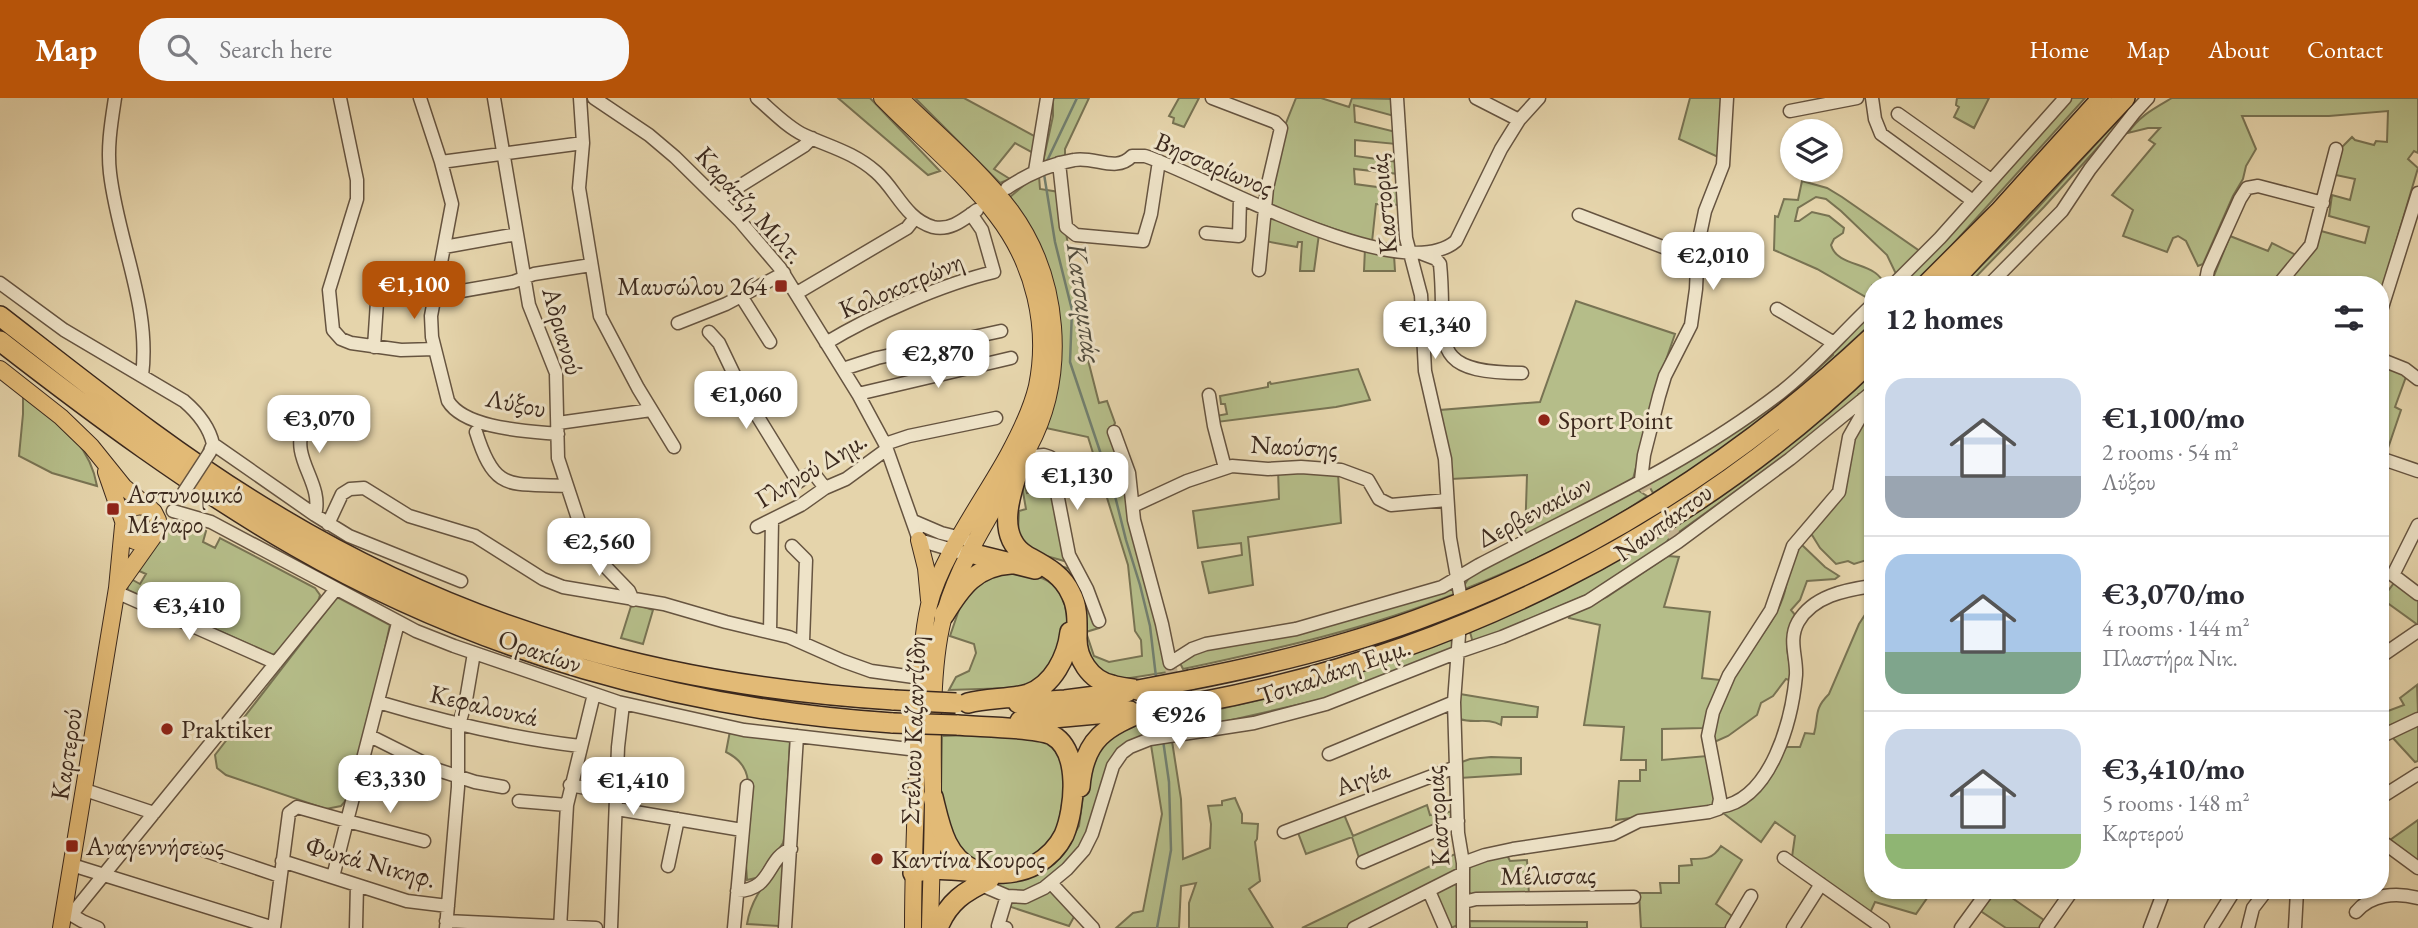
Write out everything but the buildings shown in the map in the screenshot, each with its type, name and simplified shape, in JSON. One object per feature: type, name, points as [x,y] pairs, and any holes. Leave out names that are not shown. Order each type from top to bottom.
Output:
[{"type":"highway","points":[[1935,276],[1999,212],[2102,98]]},
{"type":"highway","points":[[1957,276],[2125,98]]},
{"type":"highway","points":[[0,316],[166,444],[250,499],[331,547],[448,603],[538,636],[642,666],[782,691],[962,703],[1044,702],[1138,690],[1292,659],[1415,621],[1481,595],[1591,541],[1706,472],[1824,382],[1864,344]]},
{"type":"highway","points":[[0,341],[157,458],[295,546],[405,602],[518,647],[615,678],[694,698],[805,716],[1047,733],[1061,743],[1072,769],[1070,815],[1064,834],[1055,849],[1033,866],[982,879],[954,901],[943,914],[938,928]]},
{"type":"highway","points":[[957,725],[1147,710],[1196,703],[1263,690],[1345,667],[1450,630],[1546,588],[1657,526],[1736,473],[1816,410],[1864,367]]},
{"type":"highway","points":[[962,703],[1032,692],[1051,676],[1066,655],[1071,625],[1067,598],[1048,575],[1029,561],[1013,544],[1008,514],[1010,497],[1023,457]]},
{"type":"highway","points":[[965,546],[1029,561],[1060,578],[1073,597],[1078,650],[1088,670],[1108,684],[1138,690]]},
{"type":"highway","points":[[937,610],[975,574],[998,565],[1029,561]]},
{"type":"highway","points":[[926,874],[982,879],[1015,877],[1033,872],[1052,860],[1062,849],[1076,818],[1082,770],[1087,754],[1099,735],[1116,723],[1147,710]]},
{"type":"highway","points":[[933,797],[952,852],[982,879]]},
{"type":"main road","points":[[882,98],[977,192],[1003,223],[1027,270],[1038,311],[1039,361],[1032,404],[965,546]]},
{"type":"main road","points":[[900,98],[1004,203],[1027,236],[1042,271],[1052,319],[1053,366],[1044,410],[1023,457],[965,546]]},
{"type":"main road","name":"Καρτερού","points":[[0,369],[61,418],[102,459],[124,487],[152,511]]},
{"type":"main road","name":"Καρτερού","points":[[61,928],[67,912],[72,865],[116,590],[123,524],[102,459]]},
{"type":"main road","points":[[142,506],[152,511],[159,520],[155,534],[142,542],[133,541],[126,535],[123,524],[126,513],[142,506]]},
{"type":"main road","name":"Καρτερού","points":[[116,590],[155,534]]},
{"type":"main road","points":[[919,540],[937,610]]},
{"type":"main road","name":"Στέλιου Καζαντζίδη","points":[[930,928],[918,750],[921,678],[937,610],[965,546]]},
{"type":"main road","name":"Στέλιου Καζαντζίδη","points":[[913,928],[926,874],[933,797],[937,610]]},
{"type":"street","points":[[115,98],[108,147],[110,176],[140,308],[144,344],[142,376]]},
{"type":"street","points":[[340,98],[357,190],[353,215],[329,290],[333,330],[341,339],[351,344],[401,350],[435,349]]},
{"type":"street","name":"Λύξου","points":[[420,98],[441,162],[452,208],[433,296],[430,323],[448,401],[454,408],[491,425],[558,428],[651,410]]},
{"type":"street","name":"Αδριανού","points":[[494,98],[524,278],[533,318],[554,366],[558,458],[583,534],[600,561],[629,591],[633,600]]},
{"type":"street","points":[[580,98],[583,143],[579,188],[601,319],[674,447]]},
{"type":"street","name":"Καράτζη Μιλτ.","points":[[594,98],[663,146],[719,199],[784,273],[858,394],[886,447],[919,540]]},
{"type":"street","points":[[757,98],[794,129],[841,149],[874,170],[915,218],[898,234],[797,293]]},
{"type":"street","points":[[1038,170],[1047,98]]},
{"type":"street","points":[[1212,98],[1280,126],[1281,134],[1270,172],[1264,209],[1259,270]]},
{"type":"street","name":"Καστοριάς","points":[[1397,98],[1405,225],[1409,253],[1421,295],[1425,371],[1445,459],[1450,538],[1460,594]]},
{"type":"street","points":[[1476,98],[1519,120]]},
{"type":"street","points":[[1423,254],[1443,249],[1456,241],[1496,159],[1519,120],[1539,98]]},
{"type":"street","points":[[1641,480],[1658,396],[1691,325],[1705,211],[1723,164],[1727,98]]},
{"type":"street","points":[[1790,111],[1857,98]]},
{"type":"street","points":[[1872,98],[1875,119],[1881,134],[1973,201]]},
{"type":"street","points":[[1902,276],[2065,98]]},
{"type":"street","points":[[1998,276],[2062,211],[2090,169],[2148,98]]},
{"type":"street","points":[[1898,114],[1992,180]]},
{"type":"street","points":[[719,199],[804,146],[812,138]]},
{"type":"street","points":[[441,162],[583,143]]},
{"type":"street","points":[[2289,276],[2308,249],[2336,149]]},
{"type":"street","name":"Βησσαρίωνος","points":[[1007,188],[1038,170],[1057,164],[1088,158],[1118,164],[1136,156],[1159,161],[1264,209],[1356,241],[1423,254]]},
{"type":"street","points":[[1057,164],[1066,227],[1072,233],[1144,240],[1152,214],[1159,161]]},
{"type":"street","points":[[2207,276],[2234,210],[2248,188],[2258,186],[2323,203]]},
{"type":"street","points":[[2389,286],[2418,193]]},
{"type":"street","points":[[1206,233],[1239,236],[1240,199]]},
{"type":"street","name":"Κολοκοτρώνη","points":[[826,343],[848,330],[932,293],[966,279],[994,272],[974,212],[943,228],[930,226],[915,218]]},
{"type":"street","points":[[1579,215],[1697,260]]},
{"type":"street","points":[[444,247],[517,234]]},
{"type":"street","points":[[2405,237],[2418,243]]},
{"type":"street","points":[[1423,254],[1434,258],[1440,264],[1444,334],[1451,356],[1474,370],[1522,373]]},
{"type":"street","points":[[433,296],[513,282],[534,274],[591,265]]},
{"type":"street","points":[[678,323],[741,296],[784,273]]},
{"type":"street","points":[[0,284],[64,330],[177,396],[204,422],[212,448],[155,534]]},
{"type":"street","points":[[374,347],[378,287]]},
{"type":"street","points":[[741,296],[770,342]]},
{"type":"street","points":[[1777,309],[1834,343]]},
{"type":"street","name":"Δερβενακίων","points":[[1133,506],[1134,520],[1170,663],[1202,645],[1296,629],[1442,587],[1641,480],[1766,404],[1802,375],[1864,313]]},
{"type":"street","points":[[843,369],[877,358],[1001,331]]},
{"type":"street","points":[[709,332],[719,342],[742,391],[797,482],[808,475],[815,475],[825,488]]},
{"type":"street","points":[[858,394],[1011,358]]},
{"type":"street","points":[[2389,363],[2405,369],[2418,379]]},
{"type":"street","points":[[1209,395],[1214,426],[1226,468]]},
{"type":"street","name":"Ναυπάκτου","points":[[1458,652],[1502,637],[1588,601],[1613,586],[1772,473],[1864,398]]},
{"type":"street","points":[[315,515],[316,494],[299,446],[304,425],[313,410],[318,407],[362,414]]},
{"type":"street","points":[[1720,807],[1708,736],[1713,712],[1729,675],[1771,610],[1793,546],[1839,492],[1850,433],[1864,410]]},
{"type":"street","name":"Γληνού Δημ.","points":[[757,527],[846,479],[886,447],[909,436],[996,418]]},
{"type":"street","points":[[476,432],[486,463],[501,479],[518,484],[566,486]]},
{"type":"street","points":[[1114,432],[1129,473],[1133,506]]},
{"type":"street","points":[[212,448],[234,456],[328,524],[365,544],[461,581]]},
{"type":"street","points":[[1023,457],[1050,457],[1069,555],[1087,589],[1099,621]]},
{"type":"street","points":[[2389,461],[2418,471]]},
{"type":"street","name":"Ναούσης","points":[[1133,506],[1187,481],[1236,466],[1341,470],[1368,480],[1379,499],[1391,505],[1447,500]]},
{"type":"street","points":[[328,524],[342,494],[350,489],[362,488],[410,516],[475,536],[555,584],[580,591],[664,604],[803,642],[843,662],[871,671],[921,678]]},
{"type":"street","points":[[152,511],[178,503]]},
{"type":"street","name":"Ορακίων","points":[[178,503],[398,623],[474,653],[623,704],[728,727],[918,750]]},
{"type":"street","points":[[770,632],[772,520]]},
{"type":"street","points":[[913,521],[965,546]]},
{"type":"street","points":[[2418,525],[2393,575],[2418,594]]},
{"type":"street","points":[[919,540],[965,546]]},
{"type":"street","points":[[792,546],[806,560],[803,642]]},
{"type":"street","points":[[1029,561],[1048,561],[1073,566]]},
{"type":"street","points":[[1354,928],[1429,891],[1485,855],[1613,834],[1639,821],[1709,812],[1733,804],[1755,786],[1777,756],[1794,686],[1796,666],[1793,643],[1798,623],[1810,608],[1833,594],[1864,588]]},
{"type":"street","points":[[99,928],[67,912],[103,876],[336,589]]},
{"type":"street","points":[[116,590],[276,663]]},
{"type":"street","points":[[333,877],[398,623]]},
{"type":"street","points":[[2389,651],[2418,631]]},
{"type":"street","name":"Καστοριάς","points":[[1459,635],[1454,702],[1464,928]]},
{"type":"street","name":"Τσικαλάκη Εμμ.","points":[[1007,896],[1029,896],[1051,883],[1071,866],[1084,850],[1095,828],[1111,771],[1119,757],[1130,747],[1150,739],[1272,719],[1326,704],[1458,652]]},
{"type":"street","points":[[474,653],[459,724],[458,776],[446,925],[596,928]]},
{"type":"street","points":[[560,927],[567,804],[594,694]]},
{"type":"street","name":"Κεφαλουκά","points":[[379,702],[531,740],[580,746]]},
{"type":"street","points":[[1329,754],[1454,702]]},
{"type":"street","points":[[611,928],[618,747],[623,704]]},
{"type":"street","points":[[2389,733],[2418,719]]},
{"type":"street","points":[[370,736],[432,767],[503,787]]},
{"type":"street","points":[[785,928],[797,736]]},
{"type":"street","name":"Αιγέα","points":[[1284,832],[1456,767]]},
{"type":"street","points":[[2389,792],[2418,774]]},
{"type":"street","points":[[570,785],[617,794]]},
{"type":"street","points":[[734,928],[747,786]]},
{"type":"street","points":[[85,790],[155,813]]},
{"type":"street","points":[[519,801],[567,804]]},
{"type":"street","points":[[72,865],[274,928],[289,813],[294,807],[424,841]]},
{"type":"street","points":[[617,809],[742,830]]},
{"type":"street","points":[[668,866],[678,819]]},
{"type":"street","points":[[1363,862],[1458,821]]},
{"type":"street","points":[[2389,846],[2418,868]]},
{"type":"street","points":[[200,849],[280,876]]},
{"type":"street","points":[[737,891],[750,889],[761,883],[781,854],[791,849]]},
{"type":"street","points":[[1784,858],[1821,884],[1869,924],[1883,928]]},
{"type":"street","name":"Φωκά Νικηφ.","points":[[282,861],[407,901],[448,905]]},
{"type":"street","points":[[982,879],[1007,896],[998,926],[1006,928]]},
{"type":"street","points":[[1051,883],[1093,928]]},
{"type":"street","points":[[1793,928],[1821,884]]},
{"type":"street","points":[[356,928],[357,885]]},
{"type":"street","points":[[1429,891],[1445,928]]},
{"type":"street","points":[[1732,928],[1751,896]]},
{"type":"street","points":[[2389,896],[2418,898]]},
{"type":"street","name":"Μέλισσας","points":[[1464,902],[1476,899],[1633,897]]},
{"type":"street","points":[[1961,928],[1982,899]]},
{"type":"street","points":[[2046,928],[2066,899]]},
{"type":"street","points":[[2150,928],[2161,899]]},
{"type":"street","points":[[2211,928],[2229,899]]},
{"type":"street","points":[[2248,928],[2253,908],[2260,899]]},
{"type":"street","points":[[2295,928],[2297,899]]},
{"type":"street","points":[[2356,912],[2376,899]]},
{"type":"green space","points":[[838,98],[870,98],[940,171],[928,175]]},
{"type":"green space","points":[[915,98],[964,98],[1038,138],[1035,154],[1015,143],[994,169],[1010,179],[1000,183]]},
{"type":"green space","points":[[1053,98],[1089,98],[1065,149],[1065,157],[1043,162],[1053,116]]},
{"type":"green space","points":[[1179,98],[1199,98],[1184,127],[1173,123],[1174,118],[1169,116]]},
{"type":"green space","points":[[1296,98],[1321,98],[1349,107],[1352,98],[1393,99],[1394,116],[1354,105],[1355,122],[1396,132],[1396,144],[1355,140],[1355,156],[1398,162],[1399,174],[1354,169],[1355,184],[1399,190],[1400,205],[1376,204],[1372,242],[1270,207],[1284,128]]},
{"type":"green space","points":[[1690,98],[1721,98],[1718,157],[1679,139]]},
{"type":"green space","points":[[1957,98],[1989,98],[1974,128],[1954,117],[1959,107],[1956,105]]},
{"type":"green space","points":[[2070,98],[2085,98],[1924,276],[1908,276]]},
{"type":"green space","points":[[2172,98],[2418,98],[2418,153],[2414,151],[2408,159],[2418,168],[2386,276],[2291,276],[2315,248],[2321,231],[2365,243],[2369,227],[2329,216],[2332,195],[2350,200],[2355,179],[2331,174],[2341,148],[2352,137],[2374,145],[2376,141],[2387,142],[2388,111],[2329,116],[2242,116],[2256,149],[2203,264],[2198,266],[2186,241],[2178,236],[2173,238],[2167,252],[2123,236],[2133,210],[2112,195],[2155,144],[2149,140],[2160,128],[2128,133],[2142,117]]},
{"type":"green space","points":[[2118,120],[2119,124],[2044,207],[1977,276],[1971,276]]},
{"type":"green space","points":[[1039,176],[1040,189],[1059,192],[1087,356],[1099,403],[1107,401],[1115,423],[1112,430],[1161,629],[1168,672],[1124,679],[1113,678],[1090,664],[1060,566],[1071,569],[1090,603],[1099,628],[1086,632],[1094,656],[1109,662],[1142,656],[1141,640],[1135,631],[1128,565],[1088,437],[1046,428],[1060,365],[1058,308],[1041,253],[1010,197]]},
{"type":"green space","points":[[1802,182],[1827,188],[1921,252],[1897,276],[1887,255],[1826,199],[1816,197],[1798,208],[1795,221],[1812,212],[1829,216],[1844,228],[1843,233],[1834,239],[1831,245],[1834,251],[1843,259],[1879,276],[1864,276],[1864,296],[1817,269],[1774,250],[1775,216],[1778,217],[1784,199],[1798,200]]},
{"type":"green space","points":[[1269,215],[1319,234],[1314,271],[1300,271],[1302,242],[1298,242],[1297,247],[1265,241]]},
{"type":"green space","points":[[2230,236],[2268,251],[2272,243],[2300,257],[2282,276],[2214,276]]},
{"type":"green space","points":[[1365,248],[1394,255],[1395,271],[1364,271]]},
{"type":"green space","name":"Sport Point","points":[[1576,301],[1675,334],[1658,383],[1633,479],[1525,538],[1527,475],[1451,479],[1440,410],[1540,402]]},
{"type":"green space","points":[[1864,320],[1864,330],[1784,404],[1693,469],[1653,493],[1648,484],[1773,402],[1783,401],[1833,355],[1832,352]]},
{"type":"green space","points":[[2389,367],[2407,374],[2395,407],[2401,410],[2389,445]]},
{"type":"green space","points":[[1358,369],[1370,400],[1217,422],[1216,416],[1227,414],[1220,396],[1268,387],[1270,382],[1271,384]]},
{"type":"green space","points":[[1864,379],[1864,391],[1829,424],[1603,588],[1473,643],[1470,632],[1551,595],[1822,413]]},
{"type":"green space","points":[[23,394],[59,423],[79,444],[93,470],[97,486],[52,473],[19,456]]},
{"type":"green space","points":[[1864,419],[1864,561],[1836,564],[1820,548],[1812,535],[1805,537],[1801,544],[1825,567],[1839,576],[1835,579],[1807,581],[1800,600],[1791,610],[1796,616],[1787,648],[1792,681],[1786,679],[1773,696],[1761,703],[1757,715],[1728,736],[1712,743],[1714,712],[1731,679],[1779,608],[1794,549],[1829,510],[1843,488],[1850,440]]},
{"type":"green space","points":[[1278,470],[1338,473],[1341,523],[1248,537],[1253,585],[1209,593],[1202,562],[1242,555],[1241,543],[1198,548],[1193,511],[1279,499]]},
{"type":"green space","points":[[1022,486],[1025,486],[1027,493],[1053,488],[1068,562],[1039,554],[1022,543],[1018,531],[1019,511],[1026,509]]},
{"type":"green space","points":[[1636,489],[1647,496],[1582,536],[1465,589],[1472,573]]},
{"type":"green space","points":[[181,520],[206,531],[203,542],[215,548],[220,538],[315,588],[320,595],[318,602],[293,636],[273,655],[128,590],[127,585],[131,579],[140,584],[146,574],[137,570],[155,540],[167,527]]},
{"type":"green space","points":[[1668,556],[1679,557],[1664,607],[1710,612],[1702,678],[1721,680],[1703,728],[1662,729],[1662,760],[1707,756],[1717,800],[1712,807],[1616,820],[1619,781],[1640,781],[1640,770],[1646,770],[1646,760],[1621,760],[1624,727],[1584,725],[1600,625],[1569,618],[1570,614],[1607,597]]},
{"type":"green space","points":[[995,573],[1032,575],[1052,584],[1064,603],[1067,618],[1063,647],[1034,685],[949,690],[956,677],[969,671],[976,653],[974,644],[950,636],[965,592]]},
{"type":"green space","points":[[2394,583],[2418,601],[2418,625],[2389,604],[2389,590]]},
{"type":"green space","points":[[1455,587],[1457,593],[1356,628],[1183,669],[1180,663],[1193,654],[1220,645]]},
{"type":"green space","points":[[337,597],[390,625],[348,798],[341,806],[326,809],[226,775],[217,768],[215,755]]},
{"type":"green space","points":[[632,603],[653,610],[643,644],[621,638]]},
{"type":"green space","points":[[1864,616],[1864,899],[1926,899],[1916,914],[1875,902],[1870,913],[1792,857],[1795,836],[1775,822],[1761,842],[1723,813],[1759,784],[1786,747],[1800,747],[1805,733],[1814,734],[1819,709],[1829,694]]},
{"type":"green space","points":[[1451,637],[1453,650],[1323,699],[1205,726],[1202,713],[1291,693]]},
{"type":"green space","points":[[2417,685],[2418,713],[2389,726],[2389,711],[2404,705],[2400,698]]},
{"type":"green space","points":[[1460,694],[1538,707],[1537,717],[1502,717],[1501,725],[1491,721],[1460,719]]},
{"type":"green space","points":[[1144,722],[1147,735],[1125,744],[1086,839],[1059,873],[1021,895],[998,886],[997,884],[1031,877],[1060,858],[1079,826],[1086,774],[1093,755],[1125,725]]},
{"type":"green space","points":[[2418,725],[2418,761],[2415,762],[2392,737]]},
{"type":"green space","points":[[730,731],[790,740],[783,843],[760,877],[747,880],[745,850],[753,787],[748,782],[741,764],[726,752]]},
{"type":"green space","points":[[1001,734],[1051,742],[1067,773],[1057,835],[1032,860],[984,867],[955,846],[941,793],[942,736]]},
{"type":"green space","points":[[1172,741],[1181,799],[1183,859],[1210,848],[1211,824],[1208,806],[1222,805],[1222,801],[1235,798],[1242,814],[1242,823],[1258,824],[1255,842],[1260,881],[1249,889],[1273,928],[1189,928],[1189,903],[1196,883],[1181,886],[1179,928],[1116,928],[1133,913],[1143,911],[1162,814],[1151,745]]},
{"type":"green space","points":[[1491,757],[1521,758],[1521,774],[1460,778],[1459,763]]},
{"type":"green space","points":[[1427,805],[1430,815],[1454,811],[1453,820],[1360,861],[1352,837],[1306,854],[1297,830],[1343,812],[1353,836]]},
{"type":"green space","points":[[2418,820],[2418,861],[2390,840]]},
{"type":"green space","points":[[1721,846],[1742,860],[1716,904],[1732,916],[1725,928],[1641,928],[1639,893],[1661,893],[1660,883],[1679,883],[1679,866],[1692,865],[1691,859],[1712,856]]},
{"type":"green space","points":[[1457,853],[1457,873],[1347,928],[1302,928]]},
{"type":"green space","points":[[1507,855],[1510,861],[1527,860],[1529,895],[1468,897],[1469,870],[1472,864]]},
{"type":"green space","points":[[785,860],[779,926],[747,924],[759,892]]},
{"type":"green space","points":[[1459,880],[1458,925],[1451,928],[1432,891]]},
{"type":"green space","points":[[1050,888],[1075,915],[1069,926],[1008,906],[1011,900]]},
{"type":"green space","points":[[1987,899],[2014,899],[2044,920],[2039,928],[2006,928],[1979,910]]},
{"type":"green space","points":[[1469,921],[1587,922],[1587,928],[1470,928]]},
{"type":"waterway","name":"Κατσαμπάς","points":[[1047,161],[1077,98]]},
{"type":"waterway","name":"Κατσαμπάς","points":[[1044,174],[1055,242],[1072,310],[1070,362],[1115,496],[1140,585],[1150,626],[1156,677]]},
{"type":"waterway","name":"Κατσαμπάς","points":[[1160,715],[1162,733]]},
{"type":"waterway","name":"Κατσαμπάς","points":[[1157,928],[1171,850],[1169,782],[1163,740]]},
{"type":"tunnel","points":[[1641,480],[1678,542]]},
{"type":"tunnel","points":[[1170,663],[1183,734]]},
{"type":"place","name":"Μαυσώλου 264","points":[[781,286]]},
{"type":"place","name":"Sport Point","points":[[1544,420]]},
{"type":"place","name":"Αστυνομικό Μέγαρο","points":[[113,509]]},
{"type":"place","name":"Praktiker","points":[[167,729]]},
{"type":"place","name":"Αναγεννήσεως","points":[[72,846]]},
{"type":"place","name":"Καντίνα Κουρος","points":[[877,859]]}]
